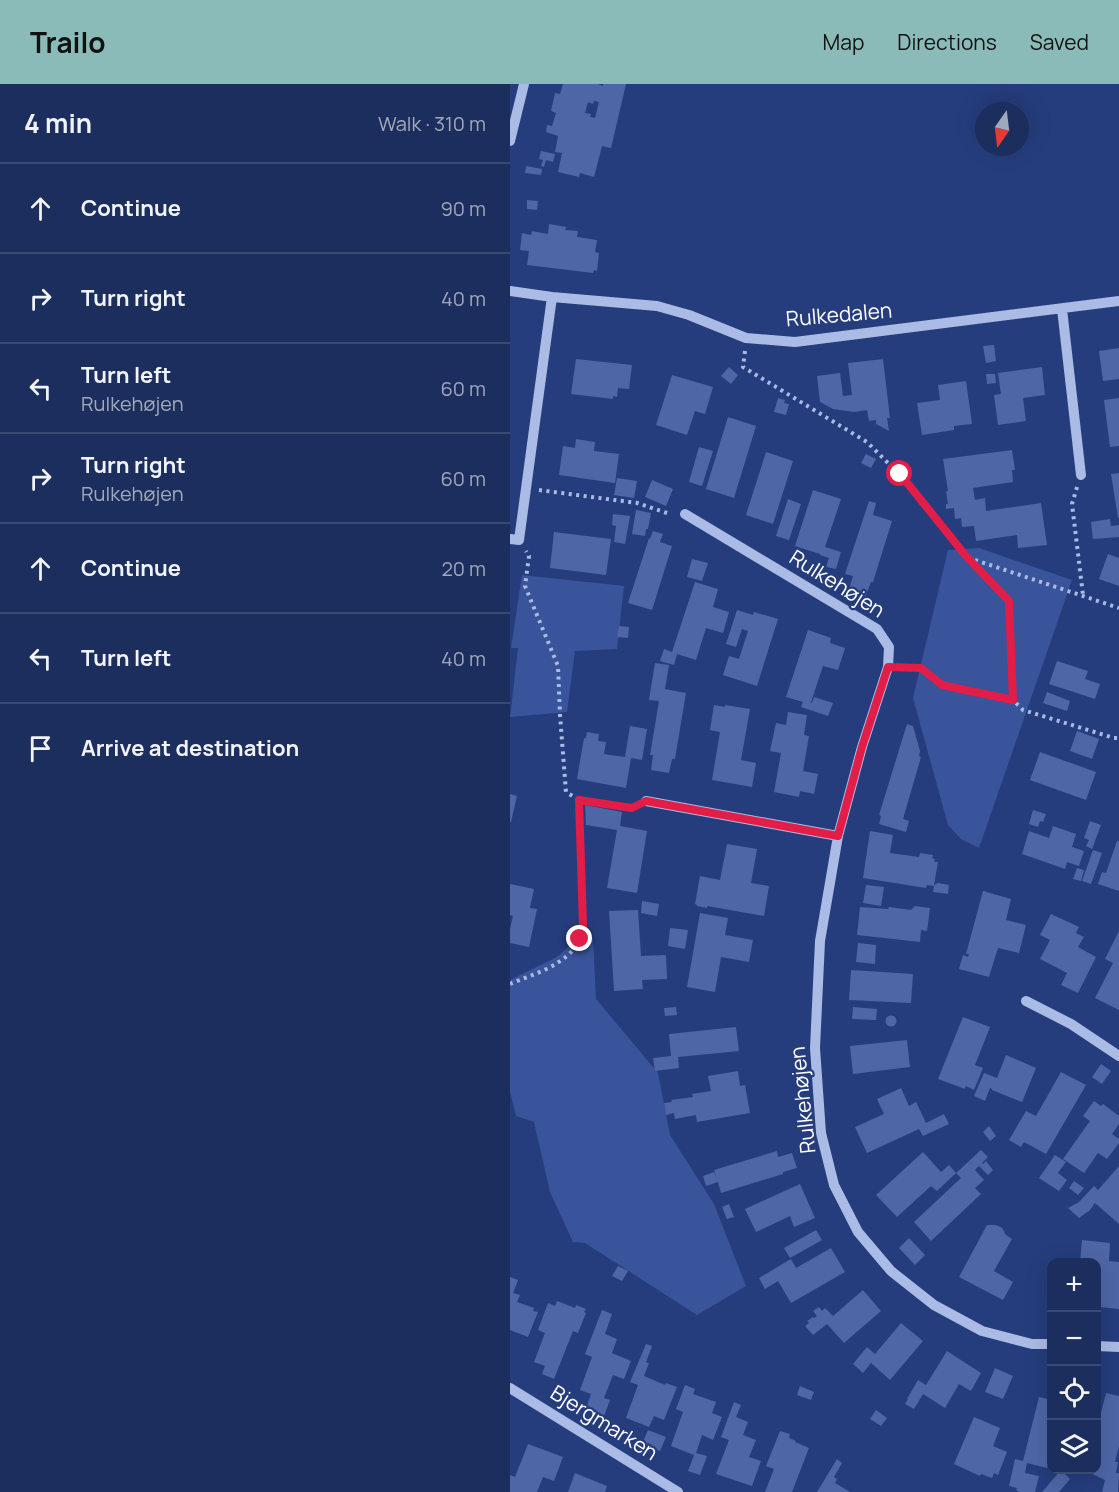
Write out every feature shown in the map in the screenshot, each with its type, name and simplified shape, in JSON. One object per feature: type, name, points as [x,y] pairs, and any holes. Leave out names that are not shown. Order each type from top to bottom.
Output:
[{"type":"street","points":[[510,141],[524,84]]},
{"type":"street","name":"Rulkedalen","points":[[510,291],[657,306],[689,315],[746,338],[795,342],[1119,301]]},
{"type":"street","points":[[515,539],[526,489],[552,297]]},
{"type":"street","points":[[1062,309],[1081,475]]},
{"type":"street","name":"Rulkehøjen","points":[[685,514],[877,629],[889,647],[888,667],[862,747],[838,836],[820,941],[815,1048],[821,1133],[834,1185],[858,1232],[891,1271],[934,1305],[982,1331],[1032,1344],[1047,1344]]},
{"type":"street","points":[[646,801],[838,836]]},
{"type":"street","points":[[1026,1001],[1071,1024],[1119,1056]]},
{"type":"street","points":[[1101,1346],[1119,1347]]},
{"type":"street","name":"Bjergmarken","points":[[510,1388],[678,1492]]},
{"type":"path","points":[[746,338],[743,367],[867,442],[900,474],[966,556],[1009,601],[1013,700]]},
{"type":"path","points":[[1081,475],[1072,504],[1083,596]]},
{"type":"path","points":[[526,489],[637,503],[679,517],[685,514]]},
{"type":"path","points":[[515,539],[529,556],[525,586],[558,666],[566,792],[579,800],[632,808],[646,801]]},
{"type":"path","points":[[966,556],[1119,608]]},
{"type":"path","points":[[888,667],[921,668],[942,685],[1013,700],[1023,710],[1119,738]]},
{"type":"path","points":[[510,984],[556,964],[573,950],[580,939],[583,926],[579,800]]},
{"type":"shaded area","points":[[979,548],[1072,580],[979,848],[961,839],[948,825],[913,698],[948,550]]},
{"type":"shaded area","points":[[522,575],[624,586],[617,649],[575,651],[567,712],[510,717],[518,648],[511,648]]},
{"type":"shaded area","points":[[578,938],[593,938],[596,999],[658,1073],[670,1135],[714,1204],[746,1286],[697,1315],[585,1243],[573,1242],[550,1192],[534,1122],[516,1116],[510,1091],[510,980],[557,957]]},
{"type":"building","points":[[563,84],[603,86],[603,84],[626,84],[611,148],[602,146],[594,177],[580,173],[579,177],[558,172],[562,153],[555,152],[558,136],[546,132],[547,125],[552,126],[556,113],[551,111],[555,93],[560,94]],"holes":[[[594,101],[599,102],[595,118],[585,113],[588,102],[593,104]]]},
{"type":"building","points":[[541,151],[555,154],[553,162],[546,160],[544,167],[541,166],[543,160],[539,159]]},
{"type":"building","points":[[526,166],[542,169],[541,175],[525,173]]},
{"type":"building","points":[[527,200],[538,201],[537,210],[527,209]]},
{"type":"building","points":[[549,224],[566,227],[565,230],[578,231],[577,237],[597,240],[595,252],[599,253],[597,271],[594,270],[593,273],[527,265],[529,251],[520,250],[522,233],[531,235],[532,231],[548,234]]},
{"type":"building","points":[[994,345],[996,361],[986,363],[983,346]]},
{"type":"building","points":[[1119,348],[1119,379],[1103,381],[1099,351]]},
{"type":"building","points":[[576,359],[632,365],[629,389],[618,388],[617,397],[613,396],[613,399],[571,394]]},
{"type":"building","points":[[883,359],[890,418],[887,418],[889,431],[876,424],[876,420],[869,421],[867,410],[854,412],[833,409],[820,402],[817,376],[840,373],[843,396],[852,395],[848,363]]},
{"type":"building","points":[[729,367],[738,375],[731,384],[721,376]]},
{"type":"building","points":[[1042,367],[1045,395],[1023,398],[1026,421],[998,425],[994,395],[1001,394],[998,373]]},
{"type":"building","points":[[986,374],[995,374],[996,383],[987,384]]},
{"type":"building","points":[[672,375],[713,387],[705,414],[695,411],[687,435],[656,425]]},
{"type":"building","points":[[966,381],[972,424],[954,426],[954,430],[922,435],[917,403],[940,400],[938,385]]},
{"type":"building","points":[[778,398],[789,404],[786,415],[774,412]]},
{"type":"building","points":[[1119,398],[1119,446],[1110,447],[1104,400]]},
{"type":"building","points":[[728,417],[756,426],[734,498],[706,489]]},
{"type":"building","points":[[576,439],[595,442],[594,451],[619,454],[615,483],[559,475],[563,446],[575,448]]},
{"type":"building","points":[[699,447],[713,451],[702,486],[689,482]]},
{"type":"building","points":[[1012,450],[1015,470],[1012,470],[1013,482],[973,488],[975,500],[985,498],[986,511],[1041,503],[1047,545],[1018,548],[1017,535],[976,541],[974,526],[962,527],[961,518],[955,519],[954,508],[946,509],[946,504],[948,504],[946,491],[948,491],[943,459]]},
{"type":"building","points":[[766,452],[793,461],[773,524],[746,515]]},
{"type":"building","points":[[866,454],[876,459],[871,468],[861,463]]},
{"type":"building","points":[[1119,473],[1119,518],[1118,518],[1111,474]]},
{"type":"building","points":[[617,478],[637,481],[634,498],[614,495]]},
{"type":"building","points":[[652,480],[673,489],[666,506],[645,497]]},
{"type":"building","points":[[813,490],[841,499],[825,547],[841,552],[836,569],[826,567],[829,558],[795,546]]},
{"type":"building","points":[[788,499],[801,504],[789,540],[776,536]]},
{"type":"building","points":[[869,501],[876,503],[873,515],[892,521],[873,582],[865,598],[848,593],[853,576],[845,574]]},
{"type":"building","points":[[636,510],[651,513],[645,536],[632,534]]},
{"type":"building","points":[[613,514],[630,516],[625,544],[614,542],[616,526],[612,525]]},
{"type":"building","points":[[1110,519],[1111,526],[1119,525],[1119,537],[1093,539],[1091,522]]},
{"type":"building","points":[[653,531],[663,534],[660,542],[672,546],[652,610],[628,603]]},
{"type":"building","points":[[554,532],[611,539],[606,575],[550,568]]},
{"type":"building","points":[[1108,554],[1119,558],[1119,586],[1099,579]]},
{"type":"building","points":[[692,559],[708,563],[702,581],[687,577]]},
{"type":"building","points":[[695,582],[718,589],[713,607],[729,612],[723,633],[706,628],[696,660],[677,654],[674,665],[660,661],[664,649],[672,652]]},
{"type":"building","points":[[737,610],[778,619],[757,686],[723,675],[729,656],[739,659],[748,631],[742,629],[736,647],[726,644]]},
{"type":"building","points":[[619,626],[629,627],[628,638],[617,637]]},
{"type":"building","points":[[808,630],[831,638],[830,643],[845,648],[838,670],[823,666],[811,702],[814,697],[833,703],[828,716],[801,707],[803,702],[786,697]]},
{"type":"building","points":[[1057,661],[1088,671],[1085,679],[1100,684],[1095,699],[1049,684]]},
{"type":"building","points":[[655,663],[669,665],[665,689],[686,693],[675,759],[672,759],[669,773],[651,770],[653,755],[650,755],[659,701],[649,700]]},
{"type":"building","points":[[1047,692],[1070,701],[1067,711],[1043,703]]},
{"type":"building","points":[[714,705],[750,709],[741,760],[756,763],[752,787],[712,780],[720,732],[710,730]]},
{"type":"building","points":[[788,712],[807,715],[804,735],[809,736],[803,771],[818,774],[814,794],[800,791],[799,797],[774,792],[781,753],[770,751],[776,723],[786,725]]},
{"type":"building","points":[[907,724],[913,726],[921,757],[903,819],[909,821],[906,832],[879,824],[881,816],[879,815]]},
{"type":"building","points":[[630,726],[647,729],[642,760],[631,758],[626,788],[577,779],[587,732],[599,734],[598,741],[606,742],[604,754],[625,757]]},
{"type":"building","points":[[1077,731],[1099,739],[1092,759],[1070,751]]},
{"type":"building","points":[[1040,752],[1096,772],[1086,800],[1030,780]]},
{"type":"building","points":[[510,794],[517,796],[511,822],[510,822]]},
{"type":"building","points":[[585,805],[622,812],[620,826],[647,831],[637,893],[607,888],[617,830],[586,825]]},
{"type":"building","points":[[1033,810],[1046,814],[1038,827],[1029,824]]},
{"type":"building","points":[[1090,821],[1101,825],[1092,849],[1086,846],[1089,840],[1084,838]]},
{"type":"building","points":[[1053,826],[1076,834],[1072,847],[1084,851],[1079,866],[1067,862],[1065,869],[1022,854],[1029,831],[1049,838]]},
{"type":"building","points":[[870,831],[893,835],[890,853],[919,857],[920,853],[933,855],[934,862],[938,862],[934,885],[938,883],[949,885],[948,894],[933,892],[934,886],[927,885],[926,888],[863,878]]},
{"type":"building","points":[[1117,841],[1119,841],[1119,891],[1098,884],[1102,872],[1106,873]]},
{"type":"building","points":[[727,844],[757,849],[751,883],[769,886],[764,916],[707,906],[707,908],[695,904],[700,876],[720,880]]},
{"type":"building","points":[[1093,850],[1102,853],[1091,884],[1082,881]]},
{"type":"building","points":[[1077,868],[1084,870],[1081,881],[1073,879]]},
{"type":"building","points":[[510,884],[534,889],[530,908],[537,909],[529,947],[510,943],[513,916],[510,915]]},
{"type":"building","points":[[866,885],[884,887],[881,906],[863,903]]},
{"type":"building","points":[[983,891],[1011,899],[1006,920],[1026,925],[1019,953],[998,948],[989,977],[959,969],[963,955],[968,957],[969,954],[966,954]]},
{"type":"building","points":[[642,901],[659,904],[657,916],[641,913]]},
{"type":"building","points":[[915,906],[930,908],[927,931],[921,930],[920,942],[857,935],[860,907],[911,910]]},
{"type":"building","points":[[638,910],[641,956],[666,955],[667,979],[642,980],[643,989],[614,991],[609,911]]},
{"type":"building","points":[[700,913],[728,918],[725,935],[753,940],[749,962],[721,957],[715,992],[687,987]]},
{"type":"building","points":[[1051,914],[1079,927],[1076,933],[1084,937],[1078,947],[1096,957],[1078,993],[1061,985],[1067,973],[1040,959],[1050,940],[1040,935]]},
{"type":"building","points":[[670,928],[688,930],[685,949],[668,946]]},
{"type":"building","points":[[1119,931],[1119,1010],[1095,998],[1113,963],[1105,959]]},
{"type":"building","points":[[858,943],[876,945],[875,964],[856,962]]},
{"type":"building","points":[[851,970],[913,974],[911,1003],[849,1000]]},
{"type":"building","points":[[676,1007],[677,1015],[665,1016],[664,1008]]},
{"type":"building","points":[[853,1007],[877,1009],[876,1020],[852,1019]]},
{"type":"building","points":[[891,1015],[897,1021],[891,1027],[885,1021]]},
{"type":"building","points":[[963,1017],[990,1027],[975,1065],[983,1068],[974,1090],[938,1079]]},
{"type":"building","points":[[736,1027],[739,1051],[678,1057],[679,1068],[655,1071],[653,1058],[671,1056],[669,1034]]},
{"type":"building","points":[[907,1040],[910,1067],[853,1074],[850,1046]]},
{"type":"building","points":[[1006,1055],[1036,1068],[1022,1102],[990,1088],[985,1101],[974,1096],[984,1073],[997,1078]]},
{"type":"building","points":[[1101,1064],[1111,1071],[1102,1084],[1092,1077]]},
{"type":"building","points":[[738,1071],[740,1086],[745,1085],[750,1113],[697,1122],[696,1115],[675,1119],[674,1113],[666,1115],[664,1103],[711,1091],[708,1076]]},
{"type":"building","points":[[1061,1072],[1086,1085],[1046,1154],[1024,1142],[1021,1147],[1009,1140],[1026,1111],[1036,1116]]},
{"type":"building","points":[[901,1088],[909,1106],[916,1102],[926,1123],[944,1114],[949,1124],[923,1136],[919,1129],[867,1153],[855,1127],[884,1114],[877,1099]]},
{"type":"building","points":[[1094,1101],[1101,1106],[1103,1104],[1119,1116],[1119,1124],[1112,1134],[1119,1139],[1119,1143],[1107,1159],[1098,1153],[1084,1173],[1063,1159],[1090,1121],[1083,1116]]},
{"type":"building","points":[[989,1126],[996,1136],[990,1141],[983,1132]]},
{"type":"building","points":[[981,1150],[988,1157],[982,1163],[986,1161],[993,1170],[988,1175],[979,1166],[975,1170],[984,1180],[975,1188],[981,1194],[931,1241],[914,1222],[961,1178],[956,1173]]},
{"type":"building","points":[[777,1151],[778,1157],[792,1153],[797,1168],[721,1193],[718,1182],[706,1186],[703,1176],[714,1172],[717,1179],[714,1170]]},
{"type":"building","points":[[923,1152],[941,1172],[949,1165],[956,1173],[937,1191],[931,1186],[897,1217],[876,1195]]},
{"type":"building","points":[[1055,1155],[1066,1162],[1058,1173],[1067,1180],[1059,1191],[1039,1178]]},
{"type":"building","points":[[1119,1166],[1119,1224],[1095,1203],[1079,1218],[1068,1208],[1079,1202],[1094,1186],[1098,1190]]},
{"type":"building","points":[[1074,1181],[1084,1188],[1078,1195],[1069,1188]]},
{"type":"building","points":[[800,1184],[815,1218],[794,1227],[790,1216],[756,1232],[745,1209]]},
{"type":"building","points":[[729,1204],[734,1217],[727,1219],[722,1207]]},
{"type":"building","points":[[987,1225],[1002,1228],[1012,1239],[994,1271],[1013,1282],[1003,1300],[959,1277]]},
{"type":"building","points":[[816,1230],[822,1240],[790,1258],[784,1248]]},
{"type":"building","points":[[909,1238],[925,1255],[915,1265],[899,1248]]},
{"type":"building","points":[[1082,1240],[1110,1243],[1109,1261],[1119,1262],[1119,1309],[1101,1307],[1101,1258],[1080,1258]]},
{"type":"building","points":[[831,1248],[845,1272],[791,1303],[778,1281],[765,1289],[759,1278],[791,1259],[796,1268]]},
{"type":"building","points":[[618,1266],[628,1271],[622,1281],[612,1276]]},
{"type":"building","points":[[510,1277],[518,1280],[513,1293],[520,1295],[517,1302],[534,1308],[533,1311],[538,1312],[528,1337],[510,1330]]},
{"type":"building","points":[[863,1290],[881,1311],[844,1343],[827,1324],[813,1335],[805,1326],[809,1323],[807,1321],[817,1316],[813,1311],[819,1307],[822,1311],[825,1308],[833,1316]]},
{"type":"building","points":[[557,1301],[575,1308],[576,1305],[586,1309],[584,1312],[586,1313],[578,1333],[573,1331],[554,1379],[542,1374],[545,1366],[534,1362],[545,1333],[538,1330],[548,1303],[555,1306]]},
{"type":"building","points":[[602,1310],[612,1314],[605,1334],[617,1339],[612,1353],[631,1361],[624,1379],[613,1375],[604,1398],[610,1400],[604,1416],[586,1409],[591,1394],[580,1390],[592,1357],[585,1354]]},
{"type":"building","points":[[901,1323],[923,1341],[890,1380],[871,1363],[863,1373],[853,1364],[867,1347],[875,1354]]},
{"type":"building","points":[[646,1344],[652,1346],[644,1376],[665,1385],[666,1383],[677,1387],[664,1420],[654,1416],[649,1427],[626,1418],[638,1385],[630,1382]]},
{"type":"building","points":[[947,1351],[981,1373],[971,1391],[959,1384],[945,1408],[923,1394],[914,1409],[905,1404],[918,1380],[926,1385]]},
{"type":"building","points":[[995,1368],[1013,1376],[1003,1399],[985,1392]]},
{"type":"building","points":[[685,1385],[695,1389],[693,1394],[716,1402],[712,1413],[722,1417],[713,1440],[702,1435],[696,1453],[707,1456],[700,1475],[688,1471],[694,1455],[671,1446],[683,1412],[676,1409]]},
{"type":"building","points":[[800,1386],[814,1392],[811,1400],[797,1395]]},
{"type":"building","points":[[1106,1393],[1119,1396],[1119,1446],[1115,1462],[1118,1462],[1116,1473],[1119,1473],[1118,1492],[1102,1492],[1105,1480],[1092,1474],[1101,1474],[1101,1413]]},
{"type":"building","points":[[1039,1397],[1047,1399],[1047,1468],[1027,1463],[1025,1473],[1039,1476],[1035,1492],[1019,1492],[1017,1488],[1009,1486],[1015,1459],[1023,1461]]},
{"type":"building","points":[[734,1402],[741,1405],[736,1417],[748,1422],[743,1435],[756,1440],[749,1457],[761,1461],[752,1486],[716,1474],[729,1440],[721,1437]]},
{"type":"building","points":[[876,1410],[887,1418],[881,1426],[870,1419]]},
{"type":"building","points":[[974,1417],[1000,1428],[993,1446],[1007,1452],[998,1475],[994,1473],[992,1478],[981,1474],[980,1476],[954,1464]]},
{"type":"building","points":[[648,1430],[666,1437],[660,1451],[642,1444]]},
{"type":"building","points":[[780,1431],[790,1434],[789,1438],[809,1448],[792,1492],[765,1492],[774,1469],[766,1466]]},
{"type":"building","points":[[528,1444],[563,1457],[554,1481],[543,1477],[537,1492],[510,1492],[510,1475],[515,1477]]},
{"type":"building","points":[[837,1459],[842,1463],[834,1477],[837,1479],[835,1483],[850,1492],[817,1492]]},
{"type":"building","points":[[575,1473],[607,1486],[605,1492],[568,1492]]},
{"type":"building","points":[[1058,1474],[1065,1474],[1070,1479],[1059,1492],[1042,1492]]},
{"type":"route","points":[[580,939],[583,926],[579,800],[632,808],[646,801],[838,836],[862,747],[888,667],[921,668],[942,685],[1013,700],[1009,601],[966,556],[900,474]]}]
